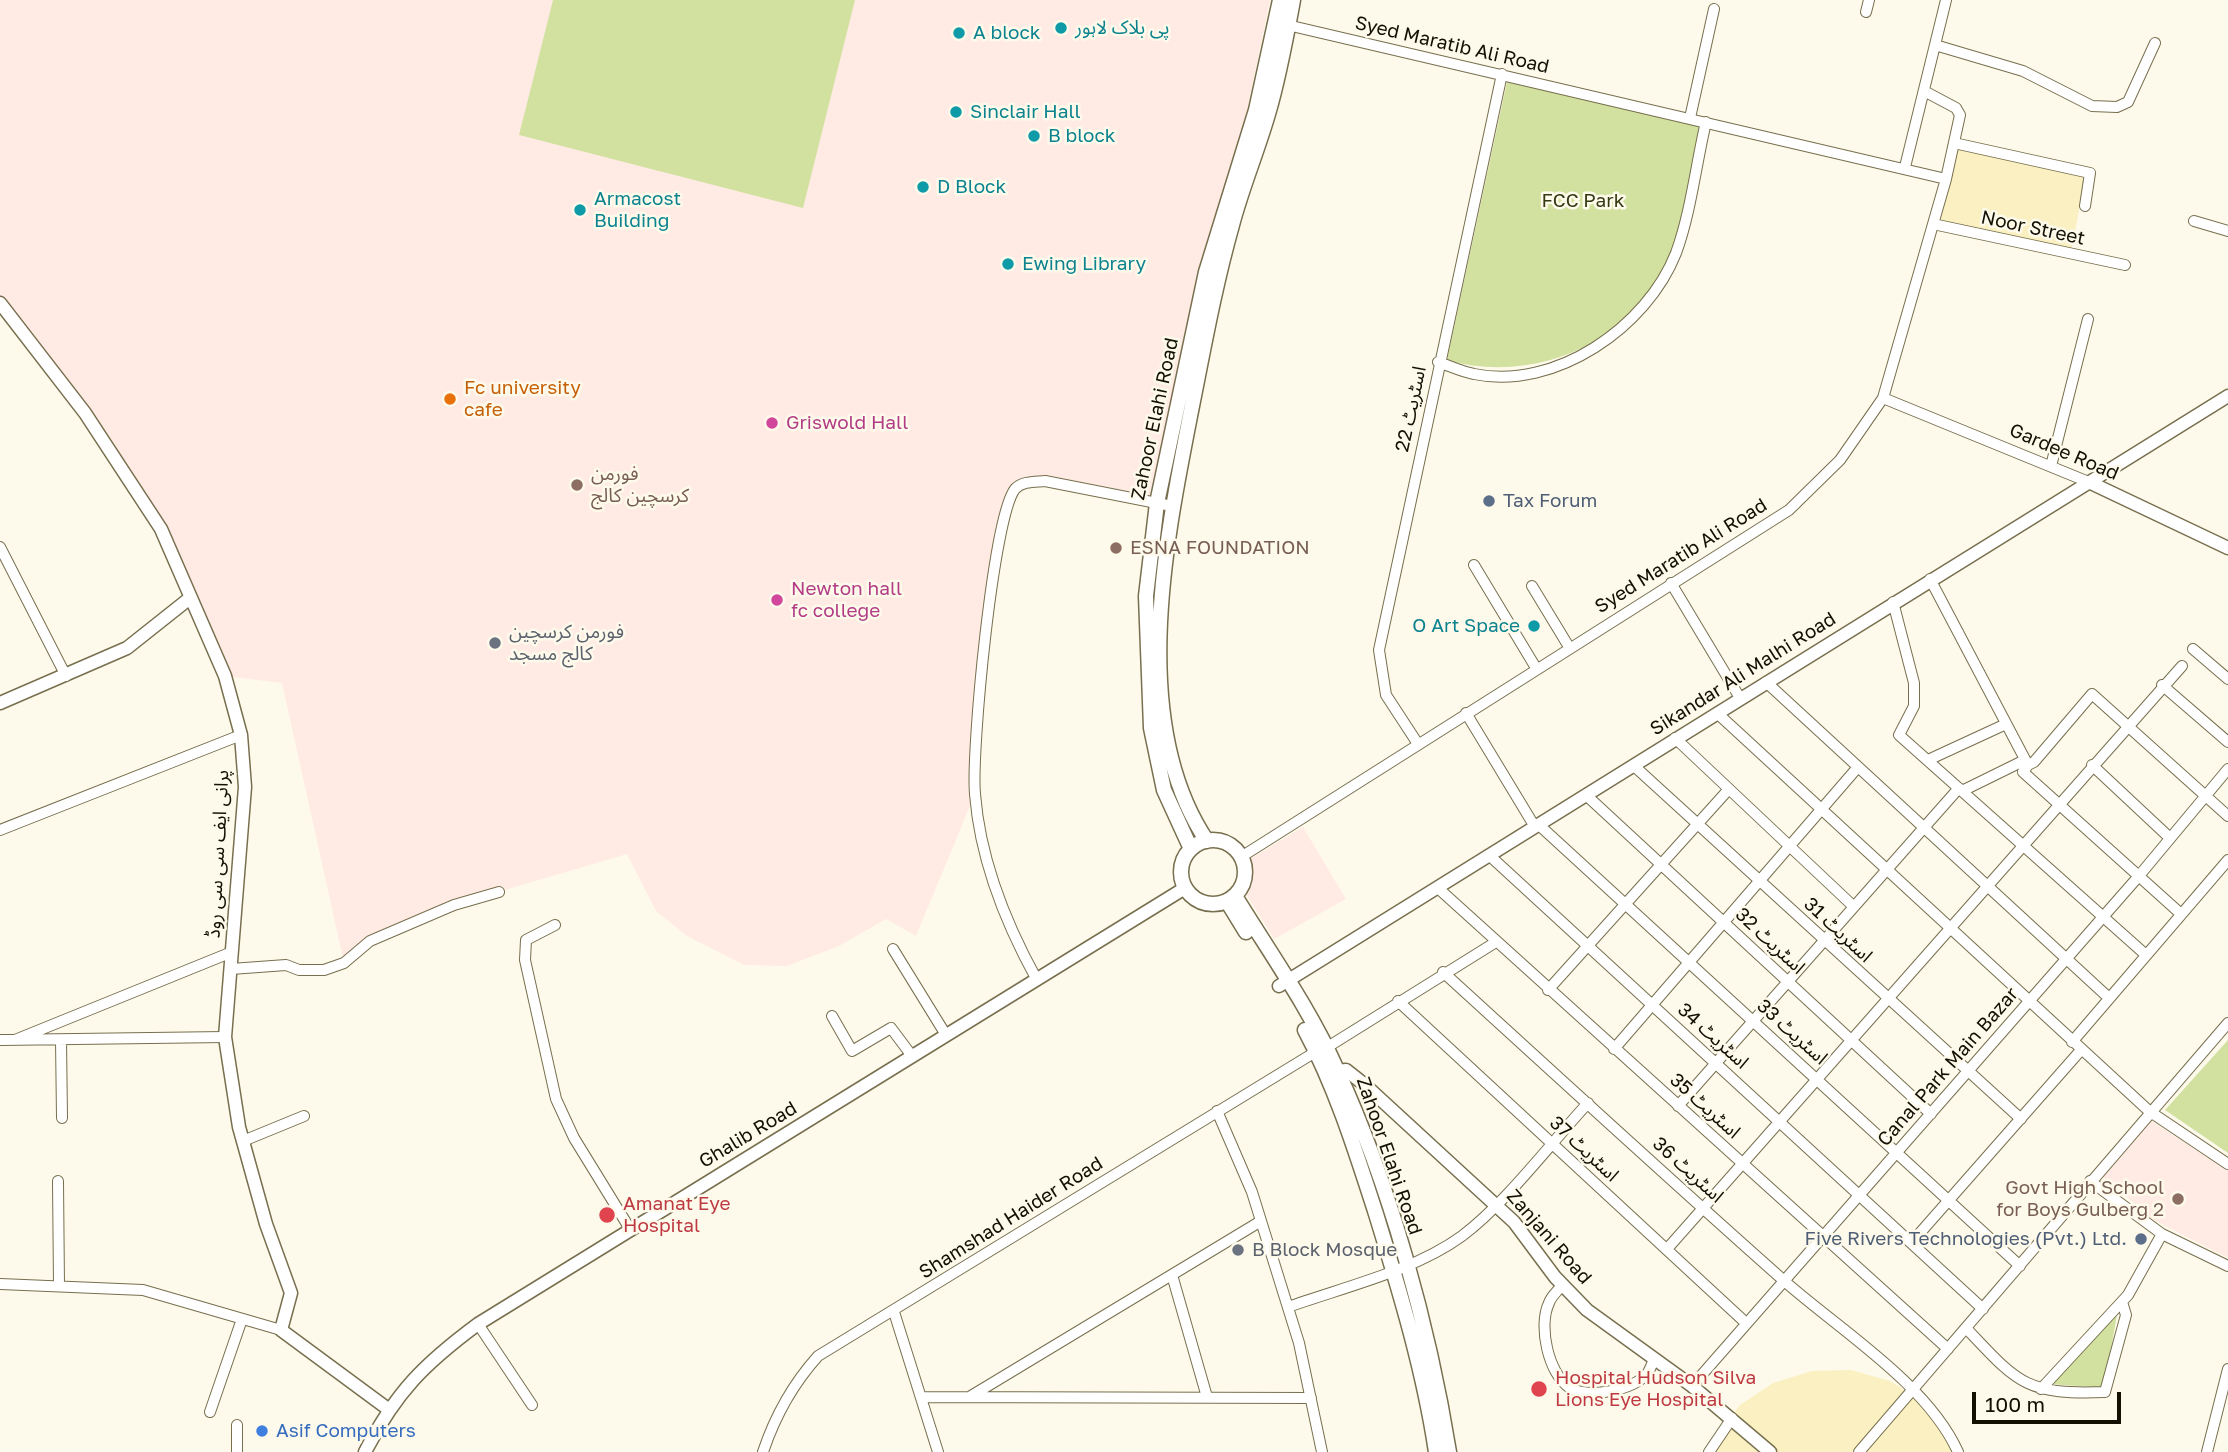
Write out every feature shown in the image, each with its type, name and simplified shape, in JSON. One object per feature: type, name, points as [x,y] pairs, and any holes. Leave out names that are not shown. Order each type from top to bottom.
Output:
[{"type":"main road","name":"Zahoor Elahi Road","points":[[1207,841],[1184,801],[1165,722],[1160,650],[1161,576],[1172,506],[1217,280],[1241,193],[1269,114],[1282,24],[1280,0]]},
{"type":"main road","name":"Zahoor Elahi Road","points":[[1191,849],[1164,790],[1151,728],[1146,596],[1157,503],[1206,272],[1282,24],[1293,0]]},
{"type":"main road","points":[[1207,841],[1227,843],[1241,857],[1245,878],[1231,899],[1208,904],[1191,895],[1185,888],[1181,867],[1191,849],[1207,841]]},
{"type":"main road","name":"Zahoor Elahi Road","points":[[1231,899],[1321,1050],[1338,1071],[1441,1407],[1448,1452]]},
{"type":"main road","name":"Zahoor Elahi Road","points":[[1321,1050],[1400,1268],[1437,1452]]},
{"type":"street","points":[[1866,12],[1869,0]]},
{"type":"street","points":[[1905,167],[1947,0]]},
{"type":"street","points":[[1690,118],[1714,9]]},
{"type":"street","name":"Syed Maratib Ali Road","points":[[1241,857],[1788,510],[1840,460],[1883,398],[1946,179],[1905,167],[1282,24]]},
{"type":"street","points":[[1935,45],[2023,71],[2092,106],[2117,107],[2128,102],[2155,43]]},
{"type":"street","name":"اسٹریٹ 22","points":[[1418,744],[1385,695],[1379,650],[1438,362],[1502,74]]},
{"type":"street","points":[[1924,91],[1956,108],[1960,115],[1946,179]]},
{"type":"street","points":[[1438,362],[1474,374],[1527,374],[1574,358],[1622,327],[1648,299],[1676,253],[1706,122]]},
{"type":"street","points":[[1954,143],[2090,173],[2085,206]]},
{"type":"street","points":[[2194,221],[2228,231]]},
{"type":"street","name":"Noor Street","points":[[1933,224],[2125,265]]},
{"type":"street","name":"پرانی ایف سی سی روڈ","points":[[0,303],[85,413],[154,518],[225,676],[241,735],[245,788],[225,1037],[243,1140],[266,1224],[291,1293],[281,1331]]},
{"type":"street","points":[[2051,466],[2088,318]]},
{"type":"street","name":"Sikandar Ali Malhi Road","points":[[1283,984],[1439,889],[1930,579],[2091,483],[2227,393]]},
{"type":"street","name":"Gardee Road","points":[[1883,398],[2091,483],[2228,548]]},
{"type":"street","points":[[1037,980],[1015,940],[990,868],[975,794],[980,699],[998,545],[1009,500],[1017,487],[1028,482],[1045,481],[1172,506]]},
{"type":"street","points":[[0,547],[66,676]]},
{"type":"street","points":[[1474,565],[1536,668]]},
{"type":"street","points":[[1930,579],[2026,763],[2023,772],[2181,914]]},
{"type":"street","points":[[1671,583],[1740,698]]},
{"type":"street","points":[[1532,586],[1569,647]]},
{"type":"street","points":[[0,703],[127,648],[190,598]]},
{"type":"street","points":[[1893,603],[1914,683],[1914,706],[1899,735],[2146,955]]},
{"type":"street","points":[[2193,649],[2228,679]]},
{"type":"street","points":[[1667,1250],[2126,725],[2182,666]]},
{"type":"street","points":[[1766,682],[2109,999]]},
{"type":"street","points":[[2162,685],[2228,742]]},
{"type":"street","points":[[1678,1106],[1923,827],[1961,790],[2026,763],[2092,694],[2228,816]]},
{"type":"street","name":"اسٹریٹ 33","points":[[1466,713],[1537,826],[1626,904],[2020,1266]]},
{"type":"street","points":[[1717,713],[2149,1111],[2228,1164]]},
{"type":"street","points":[[1928,760],[2006,724]]},
{"type":"street","points":[[0,830],[241,735]]},
{"type":"street","points":[[1675,738],[1852,905]]},
{"type":"street","name":"اسٹریٹ 31","points":[[1633,765],[2021,1119]]},
{"type":"street","points":[[2092,765],[2169,838]]},
{"type":"street","points":[[1614,1049],[1858,767]]},
{"type":"street","name":"Canal Park Main Bazar","points":[[1692,1386],[2103,918],[2228,769]]},
{"type":"street","points":[[1548,990],[1729,789]]},
{"type":"street","name":"اسٹریٹ 32","points":[[1586,795],[1931,1114]]},
{"type":"street","name":"اسٹریٹ 34","points":[[1490,856],[1983,1309]]},
{"type":"street","points":[[2072,1042],[2228,860]]},
{"type":"street","name":"Ghalib Road","points":[[365,1452],[388,1409],[431,1359],[478,1324],[1185,888]]},
{"type":"street","name":"اسٹریٹ 35","points":[[1439,889],[1948,1349]]},
{"type":"street","points":[[231,969],[286,965],[299,970],[324,970],[344,963],[370,941],[454,905],[499,892]]},
{"type":"street","points":[[555,925],[526,940],[525,960],[556,1099],[575,1138],[630,1229]]},
{"type":"street","name":"Shamshad Haider Road","points":[[763,1452],[779,1411],[800,1376],[818,1356],[1321,1050],[1443,972],[1496,943]]},
{"type":"street","points":[[893,948],[946,1035]]},
{"type":"street","points":[[15,1040],[232,952]]},
{"type":"street","name":"اسٹریٹ 36","points":[[1443,972],[1783,1281],[1913,1390],[1947,1428],[1958,1452]]},
{"type":"street","name":"اسٹریٹ 37","points":[[1398,1002],[1746,1323]]},
{"type":"street","points":[[832,1016],[852,1051],[891,1028],[912,1056]]},
{"type":"street","points":[[1858,1452],[2020,1266],[2149,1111],[2228,1023]]},
{"type":"street","points":[[0,1041],[225,1037]]},
{"type":"street","points":[[61,1040],[62,1118]]},
{"type":"street","points":[[1912,1242],[2081,1050]]},
{"type":"street","name":"Zanjani Road","points":[[1338,1071],[1346,1070],[1359,1080],[1495,1204],[1524,1233],[1562,1285],[1587,1310],[1692,1386],[1770,1452]]},
{"type":"street","points":[[1288,1307],[1400,1268],[1460,1237],[1495,1204],[1588,1104]]},
{"type":"street","points":[[1217,1111],[1252,1192],[1288,1307],[1322,1452]]},
{"type":"street","points":[[243,1140],[304,1116]]},
{"type":"street","points":[[58,1181],[59,1286]]},
{"type":"street","points":[[2091,1181],[2162,1234],[2228,1266]]},
{"type":"street","points":[[971,1397],[1261,1221]]},
{"type":"street","points":[[2041,1389],[2122,1302],[2162,1234]]},
{"type":"street","points":[[1172,1275],[1207,1397]]},
{"type":"street","points":[[0,1284],[143,1290],[281,1331],[388,1409]]},
{"type":"street","points":[[1562,1285],[1549,1303],[1545,1317],[1546,1339],[1558,1377],[1571,1388],[1590,1392],[1630,1385],[1647,1373],[1654,1359]]},
{"type":"street","points":[[1966,1328],[2019,1381],[2041,1389],[2105,1392],[2126,1315],[2122,1302]]},
{"type":"street","points":[[894,1312],[938,1452]]},
{"type":"street","points":[[210,1412],[242,1319]]},
{"type":"street","points":[[478,1324],[531,1405]]},
{"type":"street","points":[[2207,1452],[2228,1369]]},
{"type":"street","points":[[920,1396],[1311,1398]]},
{"type":"street","points":[[1709,1452],[1732,1418]]},
{"type":"street","points":[[237,1425],[237,1452]]},
{"type":"shaded area","name":"فورمن کرسچین کالج","points":[[0,0],[1270,0],[1165,507],[1045,481],[1017,487],[998,545],[975,794],[916,936],[886,919],[839,946],[787,966],[744,965],[687,936],[656,911],[627,854],[454,905],[370,941],[344,963],[282,683],[225,676],[161,529],[0,303]]},
{"type":"shaded area","points":[[1958,148],[2085,178],[2072,248],[1933,224]]},
{"type":"shaded area","points":[[1303,827],[1346,899],[1274,939],[1245,892],[1250,859]]},
{"type":"shaded area","name":"Govt High School for Boys Gulberg 2","points":[[2150,1120],[2228,1171],[2228,1258],[2154,1220],[2103,1177]]},
{"type":"shaded area","points":[[1851,1370],[1890,1381],[1924,1402],[1962,1452],[1707,1452],[1715,1436],[1740,1405],[1773,1383],[1812,1371]]},
{"type":"green space","points":[[553,0],[855,0],[803,208],[519,135]]},
{"type":"green space","name":"FCC Park","points":[[1507,82],[1700,125],[1685,209],[1676,241],[1654,287],[1632,313],[1607,334],[1578,350],[1546,361],[1513,367],[1480,366],[1447,360]]},
{"type":"green space","points":[[2228,1040],[2228,1153],[2165,1110]]},
{"type":"green space","points":[[2117,1315],[2104,1388],[2050,1384]]},
{"type":"place","name":"پی بلاک لاہور","points":[[1061,28]]},
{"type":"place","name":"A block","points":[[959,33]]},
{"type":"place","name":"Sinclair Hall","points":[[956,112]]},
{"type":"place","name":"B block","points":[[1034,136]]},
{"type":"place","name":"D Block","points":[[923,187]]},
{"type":"place","name":"Armacost Building","points":[[580,210]]},
{"type":"place","name":"Ewing Library","points":[[1008,264]]},
{"type":"place","name":"Fc university cafe","points":[[450,399]]},
{"type":"place","name":"Griswold Hall","points":[[772,423]]},
{"type":"place","name":"فورمن کرسچین کالج","points":[[577,485]]},
{"type":"place","name":"Tax Forum","points":[[1489,501]]},
{"type":"place","name":"ESNA FOUNDATION","points":[[1116,548]]},
{"type":"place","name":"Newton hall fc college","points":[[777,600]]},
{"type":"place","name":"O Art Space","points":[[1534,626]]},
{"type":"place","name":"فورمن کرسچین کالج مسجد","points":[[495,643]]},
{"type":"place","name":"Govt High School for Boys Gulberg 2","points":[[2178,1199]]},
{"type":"place","name":"Amanat Eye Hospital","points":[[607,1215]]},
{"type":"place","name":"Five Rivers Technologies (Pvt.) Ltd.","points":[[2141,1239]]},
{"type":"place","name":"B Block Mosque","points":[[1238,1250]]},
{"type":"place","name":"Hospital Hudson Silva Lions Eye Hospital","points":[[1539,1389]]},
{"type":"place","name":"Asif Computers","points":[[262,1431]]}]
